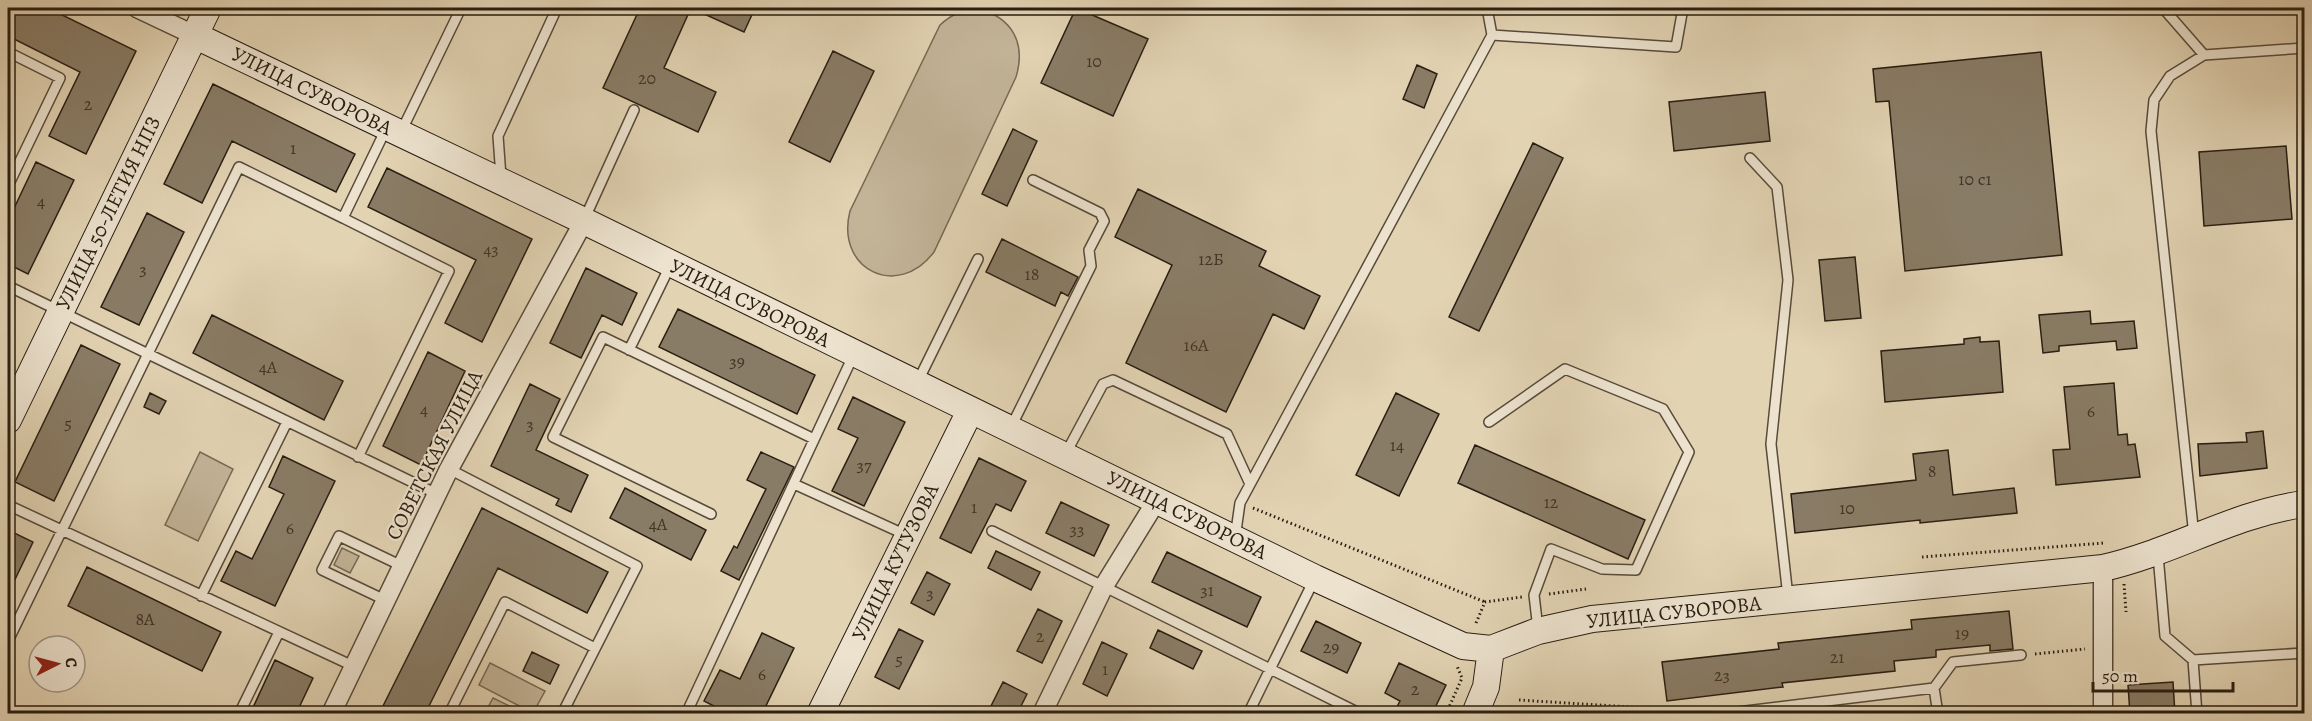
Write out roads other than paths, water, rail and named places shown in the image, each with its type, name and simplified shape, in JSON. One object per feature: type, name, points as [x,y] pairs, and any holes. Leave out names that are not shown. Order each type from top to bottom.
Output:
[{"type":"main road","name":"УЛИЦА 50-ЛЕТИЯ НПЗ","points":[[8,420],[208,8]]},
{"type":"main road","name":"УЛИЦА СУВОРОВА","points":[[194,35],[584,221],[1315,578],[1463,646],[1491,649],[1538,632],[1592,619],[1788,600],[2113,575],[2227,523],[2304,504]]},
{"type":"main road","name":"УЛИЦА КУТУЗОВА","points":[[820,714],[970,411]]},
{"type":"main road","points":[[1475,714],[1486,687],[1491,649]]},
{"type":"street","name":"УЛИЦА СУВОРОВА","points":[[138,8],[194,35]]},
{"type":"street","name":"СОВЕТСКАЯ УЛИЦА","points":[[331,714],[449,470],[584,221]]},
{"type":"street","points":[[1042,714],[1104,586],[1157,500]]},
{"type":"street","points":[[2103,714],[2104,647],[2113,575]]},
{"type":"lane","points":[[501,182],[498,136],[557,8]]},
{"type":"lane","points":[[1235,538],[1240,502],[1492,35],[1487,8]]},
{"type":"lane","points":[[1492,35],[1676,47],[1683,8]]},
{"type":"lane","points":[[2163,8],[2204,55]]},
{"type":"lane","points":[[343,218],[394,130],[457,9]]},
{"type":"lane","points":[[2194,538],[2151,131],[2154,100],[2170,76],[2204,55],[2304,48]]},
{"type":"lane","points":[[8,52],[60,78],[8,186]]},
{"type":"lane","points":[[584,221],[634,110]]},
{"type":"lane","points":[[1750,158],[1777,187],[1788,280],[1771,444],[1788,600]]},
{"type":"lane","points":[[8,641],[239,167],[449,271],[358,457]]},
{"type":"lane","points":[[1010,430],[1091,266],[1089,250],[1104,222],[1100,213],[1033,180]]},
{"type":"lane","points":[[916,384],[978,259]]},
{"type":"lane","points":[[629,350],[671,264]]},
{"type":"lane","points":[[8,286],[437,494]]},
{"type":"lane","points":[[711,514],[553,437],[603,337],[814,439]]},
{"type":"lane","points":[[686,714],[854,354]]},
{"type":"lane","points":[[1489,422],[1565,369],[1663,409],[1689,452],[1636,570],[1602,569],[1551,549],[1534,595],[1538,632]]},
{"type":"lane","points":[[1065,457],[1103,384],[1113,380],[1227,434],[1250,484]]},
{"type":"lane","points":[[201,596],[287,422]]},
{"type":"lane","points":[[449,470],[637,566],[562,714]]},
{"type":"lane","points":[[794,484],[908,535]]},
{"type":"lane","points":[[8,505],[353,666]]},
{"type":"lane","points":[[992,531],[1360,714]]},
{"type":"lane","points":[[385,600],[322,570],[339,536],[402,566]]},
{"type":"lane","points":[[2158,554],[2165,636],[2193,660],[2304,653]]},
{"type":"lane","points":[[1248,714],[1315,578]]},
{"type":"lane","points":[[449,714],[505,602],[595,648]]},
{"type":"lane","points":[[239,714],[279,632]]},
{"type":"lane","points":[[1938,714],[1935,688],[1953,662],[2021,655]]},
{"type":"lane","points":[[2193,660],[2197,714]]},
{"type":"lane","points":[[1721,713],[1935,688]]}]
